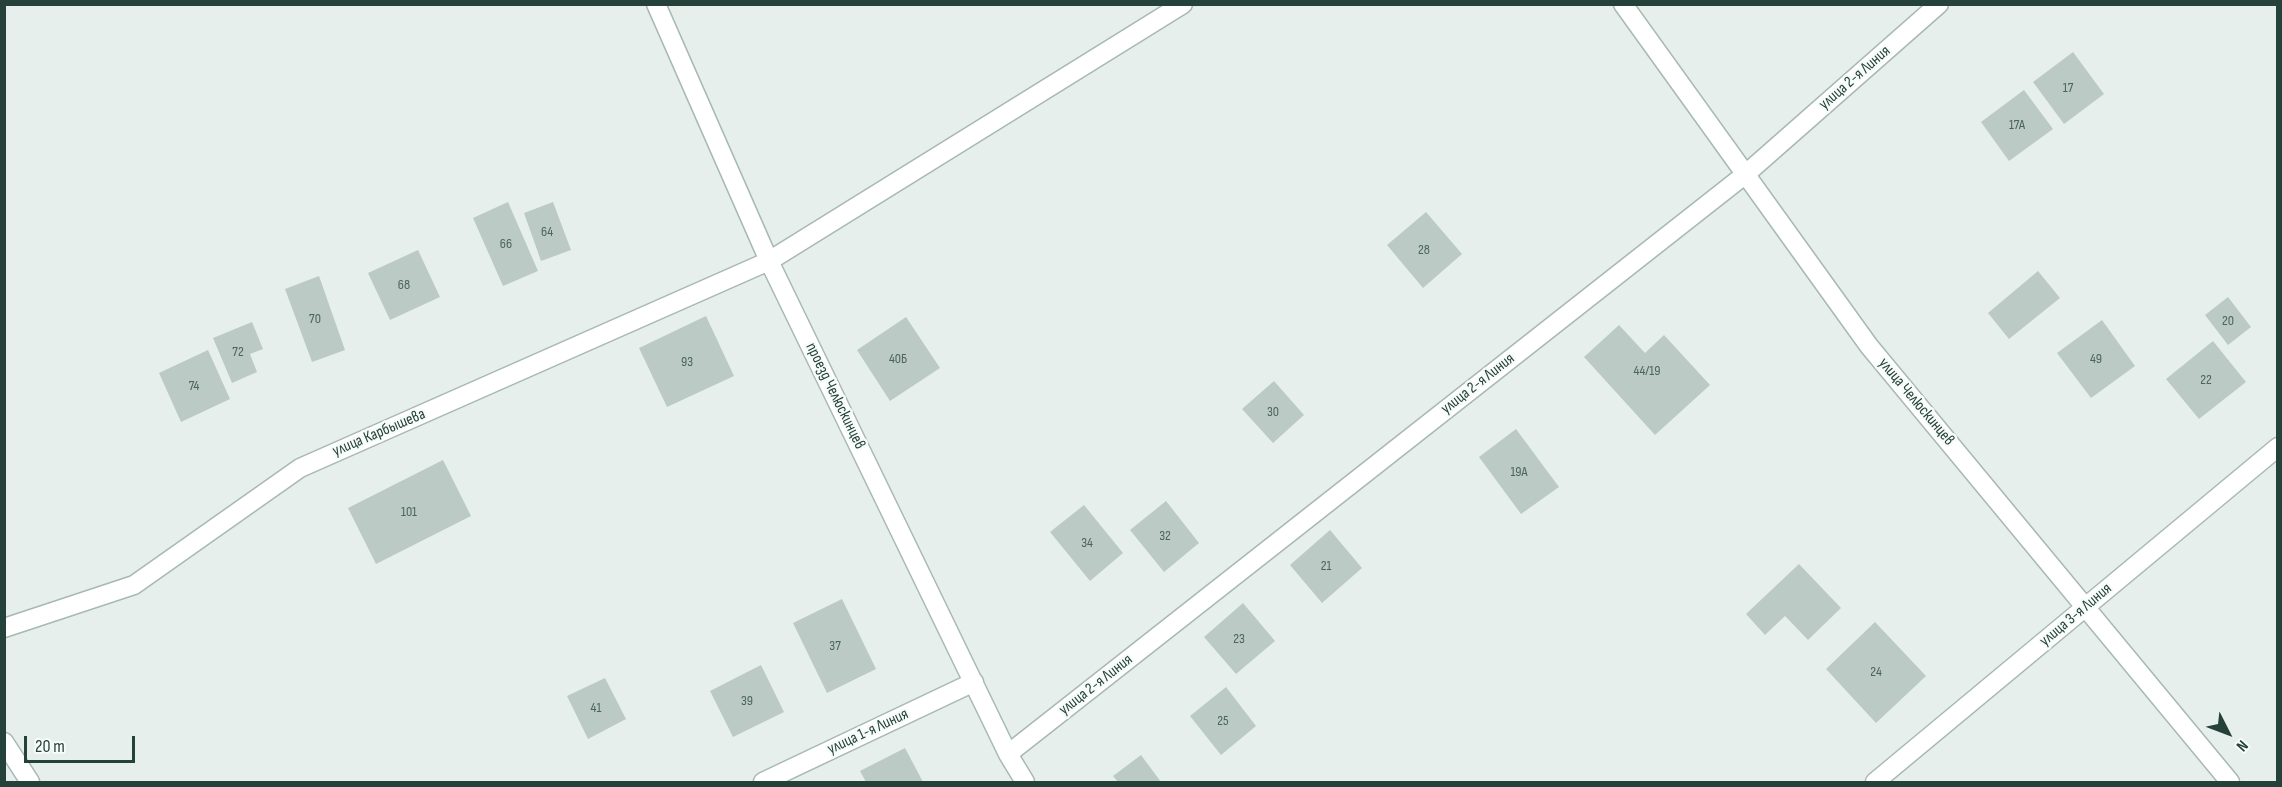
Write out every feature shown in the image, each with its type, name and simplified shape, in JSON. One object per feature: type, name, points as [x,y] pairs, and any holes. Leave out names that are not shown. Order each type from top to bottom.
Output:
[{"type":"street","name":"проезд Челюскинцев","points":[[656,4],[768,261],[1008,753],[1025,783]]},
{"type":"street","name":"улица Карбышева","points":[[4,628],[134,585],[300,468],[768,261],[1183,4]]},
{"type":"street","name":"улица Челюскинцев","points":[[1623,4],[1747,173],[1869,346],[2230,783]]},
{"type":"street","name":"улица 2-я Линия","points":[[1008,753],[1747,173],[1939,4]]},
{"type":"street","name":"улица 3-я Линия","points":[[1875,783],[2277,447]]},
{"type":"street","name":"улица 1-я Линия","points":[[763,783],[974,682]]},
{"type":"street","points":[[4,741],[30,783]]},
{"type":"building","points":[[2073,52],[2104,94],[2064,124],[2033,82]]},
{"type":"building","points":[[2024,90],[2053,129],[2009,161],[1981,122]]},
{"type":"building","points":[[508,202],[538,271],[503,286],[473,218]]},
{"type":"building","points":[[553,202],[571,250],[541,261],[524,213]]},
{"type":"building","points":[[1426,212],[1462,254],[1423,288],[1387,245]]},
{"type":"building","points":[[418,250],[440,297],[390,320],[368,273]]},
{"type":"building","points":[[2038,271],[2060,298],[2009,339],[1988,313]]},
{"type":"building","points":[[319,276],[345,350],[312,362],[285,289]]},
{"type":"building","points":[[2228,297],[2251,327],[2228,345],[2205,315]]},
{"type":"building","points":[[706,316],[734,376],[667,407],[639,348]]},
{"type":"building","points":[[906,317],[940,368],[890,401],[857,350]]},
{"type":"building","points":[[2102,320],[2135,366],[2091,398],[2057,353]]},
{"type":"building","points":[[252,322],[263,349],[250,354],[257,372],[232,383],[213,338]]},
{"type":"building","points":[[1619,325],[1645,353],[1664,335],[1710,385],[1655,435],[1584,357]]},
{"type":"building","points":[[2213,341],[2246,382],[2199,419],[2166,379]]},
{"type":"building","points":[[208,350],[230,399],[181,422],[159,373]]},
{"type":"building","points":[[1274,381],[1304,415],[1273,443],[1242,409]]},
{"type":"building","points":[[1516,429],[1559,487],[1521,514],[1479,457]]},
{"type":"building","points":[[443,460],[471,516],[376,564],[348,508]]},
{"type":"building","points":[[1166,501],[1199,543],[1164,572],[1130,530]]},
{"type":"building","points":[[1084,505],[1123,553],[1090,581],[1050,532]]},
{"type":"building","points":[[1330,530],[1362,568],[1322,603],[1290,565]]},
{"type":"building","points":[[1799,564],[1841,608],[1808,640],[1785,616],[1765,635],[1746,614]]},
{"type":"building","points":[[842,599],[876,669],[827,693],[793,623]]},
{"type":"building","points":[[1243,603],[1275,641],[1236,674],[1204,637]]},
{"type":"building","points":[[1875,622],[1926,676],[1876,723],[1826,669]]},
{"type":"building","points":[[761,665],[784,712],[733,737],[710,691]]},
{"type":"building","points":[[605,678],[626,719],[588,739],[567,696]]},
{"type":"building","points":[[1226,687],[1256,726],[1221,755],[1190,716]]},
{"type":"building","points":[[905,748],[923,782],[866,782],[860,771]]},
{"type":"building","points":[[1141,755],[1161,782],[1118,782],[1113,776]]}]
